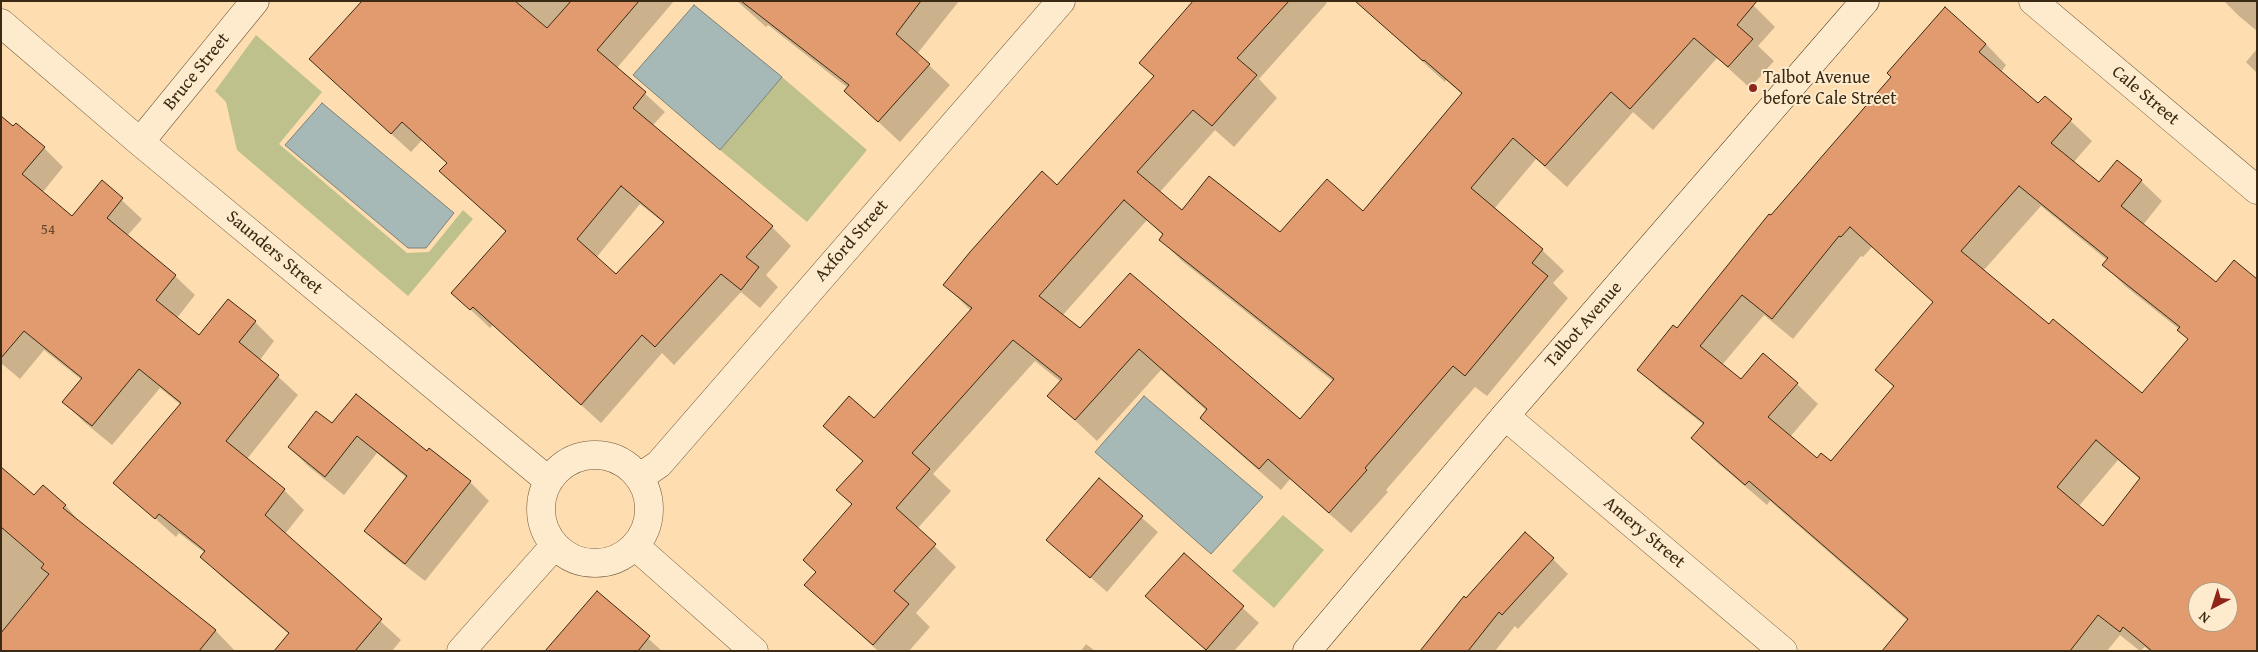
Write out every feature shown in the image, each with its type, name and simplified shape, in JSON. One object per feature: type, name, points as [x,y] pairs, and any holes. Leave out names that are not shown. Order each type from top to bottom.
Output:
[{"type":"street","name":"Bruce Street","points":[[140,142],[255,1]]},
{"type":"street","name":"Axford Street","points":[[640,477],[659,464],[1061,1]]},
{"type":"street","name":"Talbot Avenue","points":[[1307,651],[1505,416],[1864,1]]},
{"type":"street","name":"Cale Street","points":[[2034,1],[2257,190]]},
{"type":"street","name":"Saunders Street","points":[[1,23],[140,142],[548,481]]},
{"type":"street","name":"Amery Street","points":[[1505,416],[1783,651]]},
{"type":"street","points":[[589,455],[608,456],[626,464],[640,477],[649,501],[649,520],[642,538],[629,552],[612,561],[599,564],[580,562],[563,554],[550,540],[542,523],[541,503],[545,485],[548,481],[557,470],[572,459],[589,455]]},
{"type":"street","points":[[460,651],[554,545]]},
{"type":"street","points":[[635,546],[754,651]]},
{"type":"green space","points":[[256,35],[322,92],[279,144],[407,253],[429,252],[463,210],[473,219],[408,296],[237,150],[226,102],[215,91]]},
{"type":"green space","points":[[782,77],[867,150],[807,222],[720,150]]},
{"type":"green space","points":[[1283,515],[1324,550],[1274,608],[1232,571]]},
{"type":"shaded area","points":[[694,5],[782,77],[720,150],[633,75]]},
{"type":"shaded area","points":[[322,103],[454,213],[426,248],[408,248],[285,145]]},
{"type":"shaded area","points":[[1144,396],[1263,497],[1211,554],[1095,452]]},
{"type":"building","points":[[362,1],[515,1],[547,28],[571,1],[639,1],[597,50],[646,92],[633,108],[773,226],[746,257],[759,267],[741,290],[721,274],[655,347],[642,335],[581,405],[473,307],[470,310],[451,293],[506,231],[439,171],[447,163],[402,122],[391,134],[309,59]],"holes":[[[621,186],[664,222],[616,274],[577,239]]]},
{"type":"building","points":[[741,1],[921,1],[896,34],[930,64],[878,122],[844,91],[849,85]]},
{"type":"building","points":[[1193,1],[1289,1],[1237,58],[1257,75],[1212,126],[1193,110],[1137,172],[1182,210],[1209,176],[1280,232],[1327,179],[1363,211],[1462,93],[1355,1],[1757,1],[1737,25],[1753,39],[1728,67],[1694,38],[1630,109],[1611,92],[1545,166],[1513,138],[1471,188],[1543,249],[1532,263],[1548,276],[1465,376],[1453,366],[1329,513],[1268,459],[1259,469],[1200,418],[1207,409],[1139,349],[1075,420],[1047,396],[1062,379],[1013,340],[912,453],[930,469],[896,508],[936,544],[894,591],[909,604],[873,645],[804,585],[816,572],[803,560],[852,504],[836,490],[863,461],[823,426],[849,396],[874,418],[972,308],[943,285],[1042,171],[1057,185],[1154,76],[1139,63]],"holes":[[[1124,200],[1163,234],[1159,240],[1334,379],[1300,419],[1130,273],[1080,328],[1039,296]]]},
{"type":"building","points":[[1945,7],[1986,44],[1979,52],[2038,103],[2045,96],[2072,119],[2051,143],[2099,182],[2117,160],[2142,180],[2121,206],[2216,282],[2234,260],[2257,279],[2257,651],[2152,651],[2123,627],[2120,632],[2098,615],[2070,651],[1882,651],[1908,619],[1749,481],[1745,485],[1691,438],[1704,423],[1637,370],[1673,325],[1677,328],[1769,214],[1771,215],[1891,77],[1887,73]],"holes":[[[2019,186],[2108,258],[2102,265],[2180,327],[2177,330],[2188,339],[2142,393],[2053,319],[2049,324],[1961,251]],[[1850,227],[1933,302],[1875,370],[1894,386],[1831,461],[1821,453],[1817,458],[1768,417],[1798,383],[1763,353],[1741,379],[1700,346],[1742,295],[1772,319],[1839,236],[1841,237]],[[2096,440],[2140,478],[2103,526],[2057,487]]]},
{"type":"building","points":[[1,116],[13,126],[16,123],[45,147],[22,174],[72,216],[102,180],[123,198],[107,218],[176,275],[156,300],[199,335],[228,299],[256,321],[239,342],[279,375],[226,441],[285,489],[265,515],[382,619],[355,651],[274,651],[289,633],[200,557],[205,551],[159,514],[155,519],[113,483],[181,403],[139,369],[92,426],[62,402],[82,378],[24,331],[1,358]]},
{"type":"building","points":[[356,394],[427,451],[429,448],[471,481],[405,564],[364,531],[407,476],[357,436],[325,477],[288,447],[316,411],[332,423]]},
{"type":"building","points":[[1,467],[34,495],[43,485],[66,505],[63,508],[216,630],[199,651],[1,651],[1,633],[49,574],[41,568],[44,564],[1,527]]},
{"type":"building","points":[[1099,478],[1143,516],[1090,578],[1046,540]]},
{"type":"building","points":[[1525,532],[1554,558],[1502,615],[1499,612],[1468,651],[1420,651],[1464,596],[1466,598]]},
{"type":"building","points":[[1184,553],[1244,606],[1206,650],[1145,596]]},
{"type":"building","points":[[597,591],[650,636],[638,651],[545,651]]},
{"type":"place","name":"Talbot Avenue before Cale Street","points":[[1753,88]]}]
